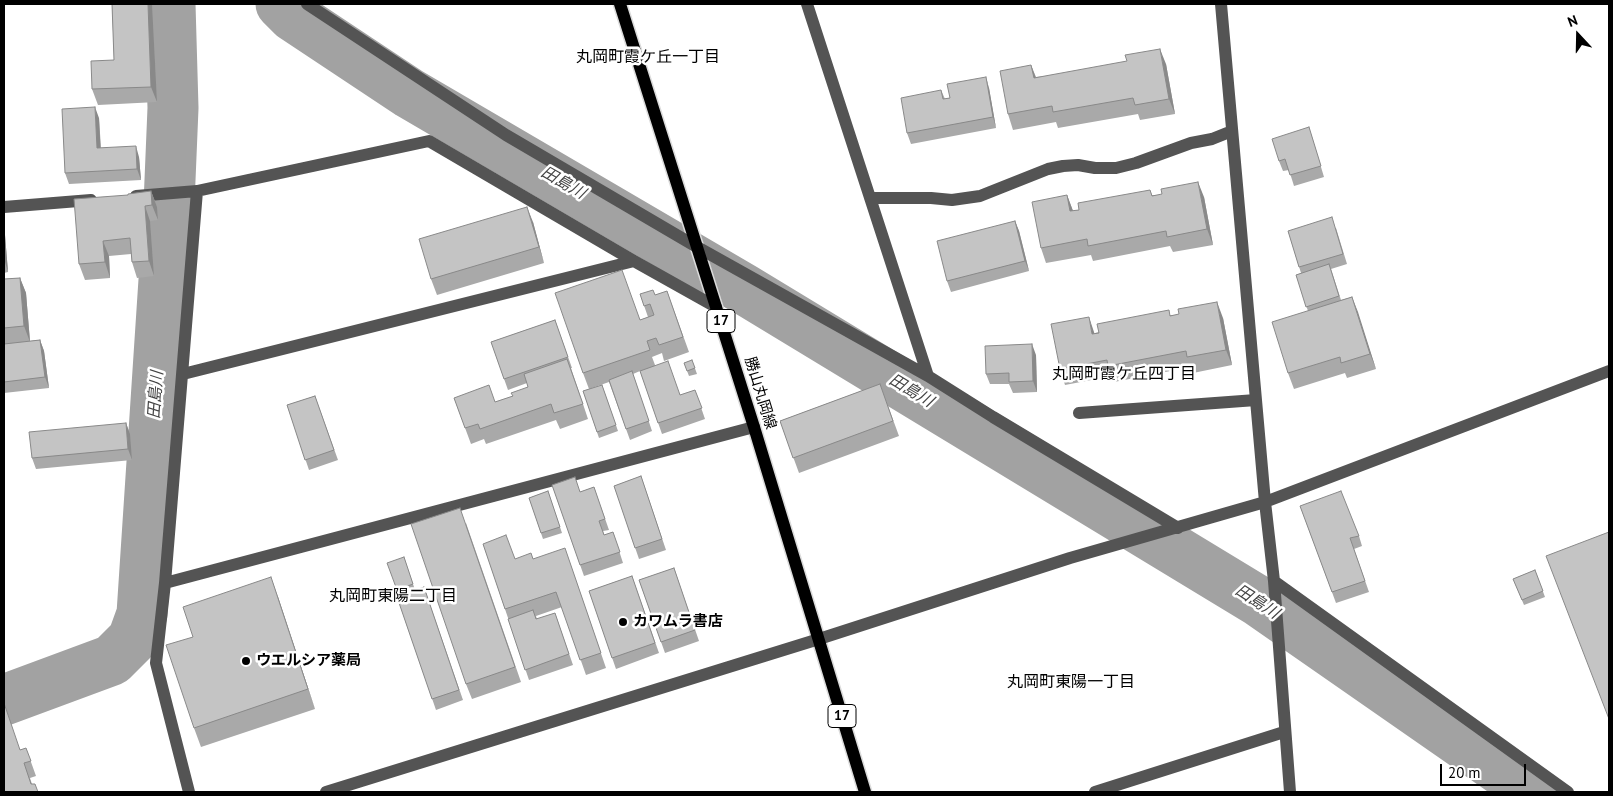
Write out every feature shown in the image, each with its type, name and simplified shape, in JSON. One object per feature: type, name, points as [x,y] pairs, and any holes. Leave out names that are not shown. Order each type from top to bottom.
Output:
[{"type":"main road","name":"勝山丸岡線","points":[[620,4],[754,427],[865,792]]},
{"type":"street","points":[[307,4],[506,136],[697,247],[928,376],[1178,528]]},
{"type":"street","points":[[807,4],[928,376]]},
{"type":"street","points":[[1222,4],[1265,502],[1274,582],[1290,792]]},
{"type":"street","points":[[870,198],[952,200],[980,196],[1048,169],[1078,165],[1095,168],[1116,168],[1136,163],[1191,143],[1212,139],[1232,131]]},
{"type":"street","points":[[120,197],[197,191],[429,141],[716,307]]},
{"type":"street","points":[[189,792],[156,663],[166,583],[197,191]]},
{"type":"street","points":[[4,207],[100,199]]},
{"type":"street","points":[[182,374],[634,261]]},
{"type":"street","points":[[326,792],[362,787],[1070,558],[1265,502],[1609,371]]},
{"type":"street","points":[[1079,413],[1256,400]]},
{"type":"street","points":[[166,583],[754,427]]},
{"type":"street","points":[[1274,582],[1568,792]]},
{"type":"street","points":[[1095,792],[1284,732]]},
{"type":"building","points":[[112,4],[148,4],[151,87],[92,89],[91,61],[114,60]]},
{"type":"building","points":[[1160,49],[1169,99],[1135,105],[1133,98],[1053,112],[1052,106],[1008,114],[1000,71],[1031,65],[1034,78],[1127,61],[1125,55]]},
{"type":"building","points":[[986,77],[993,117],[907,133],[901,98],[941,90],[943,99],[950,98],[947,84]]},
{"type":"building","points":[[95,107],[97,148],[136,146],[137,169],[65,173],[62,109]]},
{"type":"building","points":[[1309,127],[1321,166],[1290,175],[1285,159],[1279,161],[1272,139]]},
{"type":"building","points":[[1198,182],[1207,229],[1167,237],[1166,231],[1088,246],[1087,239],[1041,248],[1032,202],[1067,195],[1070,211],[1079,210],[1078,203],[1150,190],[1152,196],[1162,194],[1161,189]]},
{"type":"building","points":[[151,191],[152,205],[145,206],[149,261],[132,262],[130,238],[103,241],[105,262],[79,264],[74,199],[128,195]]},
{"type":"building","points":[[527,207],[539,247],[431,279],[419,239]]},
{"type":"building","points":[[1332,217],[1343,254],[1299,267],[1288,231]]},
{"type":"building","points":[[1015,221],[1025,261],[947,281],[937,241]]},
{"type":"building","points":[[1329,264],[1339,296],[1306,307],[1296,275]]},
{"type":"building","points":[[622,270],[640,320],[654,315],[650,304],[644,306],[640,294],[653,290],[655,295],[667,291],[683,337],[659,345],[656,338],[647,341],[650,350],[583,373],[555,293]]},
{"type":"building","points":[[20,278],[24,326],[4,328],[4,279]]},
{"type":"building","points":[[1352,297],[1370,354],[1341,363],[1340,357],[1288,373],[1272,322]]},
{"type":"building","points":[[1217,302],[1226,350],[1187,357],[1186,351],[1108,366],[1107,360],[1060,369],[1051,324],[1089,317],[1092,334],[1099,333],[1097,324],[1169,310],[1170,316],[1179,314],[1178,309]]},
{"type":"building","points":[[555,320],[568,357],[504,379],[491,342]]},
{"type":"building","points":[[40,340],[45,377],[4,382],[4,344]]},
{"type":"building","points":[[1032,344],[1033,381],[1009,382],[1009,373],[986,374],[985,346]]},
{"type":"building","points":[[567,359],[583,404],[554,413],[551,404],[480,429],[478,424],[465,428],[454,398],[489,385],[495,402],[513,396],[511,393],[528,387],[524,374]]},
{"type":"building","points":[[692,360],[695,368],[687,371],[684,363]]},
{"type":"building","points":[[668,361],[680,395],[695,390],[702,408],[658,423],[640,371]]},
{"type":"building","points":[[632,371],[649,421],[626,429],[609,380]]},
{"type":"building","points":[[880,384],[893,421],[793,458],[780,421]]},
{"type":"building","points":[[602,385],[616,425],[597,432],[583,391]]},
{"type":"building","points":[[315,396],[334,450],[305,460],[287,405]]},
{"type":"building","points":[[126,423],[128,449],[32,458],[29,432]]},
{"type":"building","points":[[641,476],[662,539],[635,548],[614,486]]},
{"type":"building","points":[[575,477],[580,492],[594,487],[605,519],[599,521],[604,535],[613,532],[620,552],[580,565],[552,485]]},
{"type":"building","points":[[548,491],[560,527],[541,533],[529,498]]},
{"type":"building","points":[[1341,491],[1359,536],[1350,538],[1365,581],[1332,592],[1300,506]]},
{"type":"building","points":[[460,508],[515,667],[466,684],[411,524]]},
{"type":"building","points":[[1609,532],[1609,719],[1546,556]]},
{"type":"building","points":[[506,535],[515,559],[531,553],[533,559],[565,548],[601,653],[580,660],[556,592],[505,609],[483,544]]},
{"type":"building","points":[[404,557],[413,584],[397,590],[387,563]]},
{"type":"building","points":[[674,568],[695,630],[661,642],[639,580]]},
{"type":"building","points":[[1535,570],[1543,591],[1522,600],[1513,579]]},
{"type":"building","points":[[632,576],[655,643],[612,658],[589,591]]},
{"type":"building","points":[[271,577],[308,689],[194,728],[166,645],[193,637],[183,607]]},
{"type":"building","points":[[424,587],[459,690],[432,699],[397,597]]},
{"type":"building","points":[[533,610],[536,619],[555,613],[569,654],[525,670],[508,619]]},
{"type":"building","points":[[4,703],[20,750],[26,748],[31,761],[24,763],[31,784],[35,784],[38,792],[4,792]]},
{"type":"waterway","name":"田島川","points":[[4,700],[112,660],[133,639],[142,614],[169,204],[173,108],[170,4]]},
{"type":"waterway","name":"田島川","points":[[281,4],[293,16],[409,93],[744,289],[1260,602],[1533,792]]},
{"type":"place","name":"カワムラ書店","points":[[623,622]]},
{"type":"place","name":"ウエルシア薬局","points":[[246,661]]},
{"type":"district","name":"丸岡町霞ケ丘一丁目","points":[[648,57]]},
{"type":"district","name":"丸岡町霞ケ丘四丁目","points":[[1124,374]]},
{"type":"district","name":"丸岡町東陽二丁目","points":[[393,596]]},
{"type":"district","name":"丸岡町東陽一丁目","points":[[1071,682]]}]
